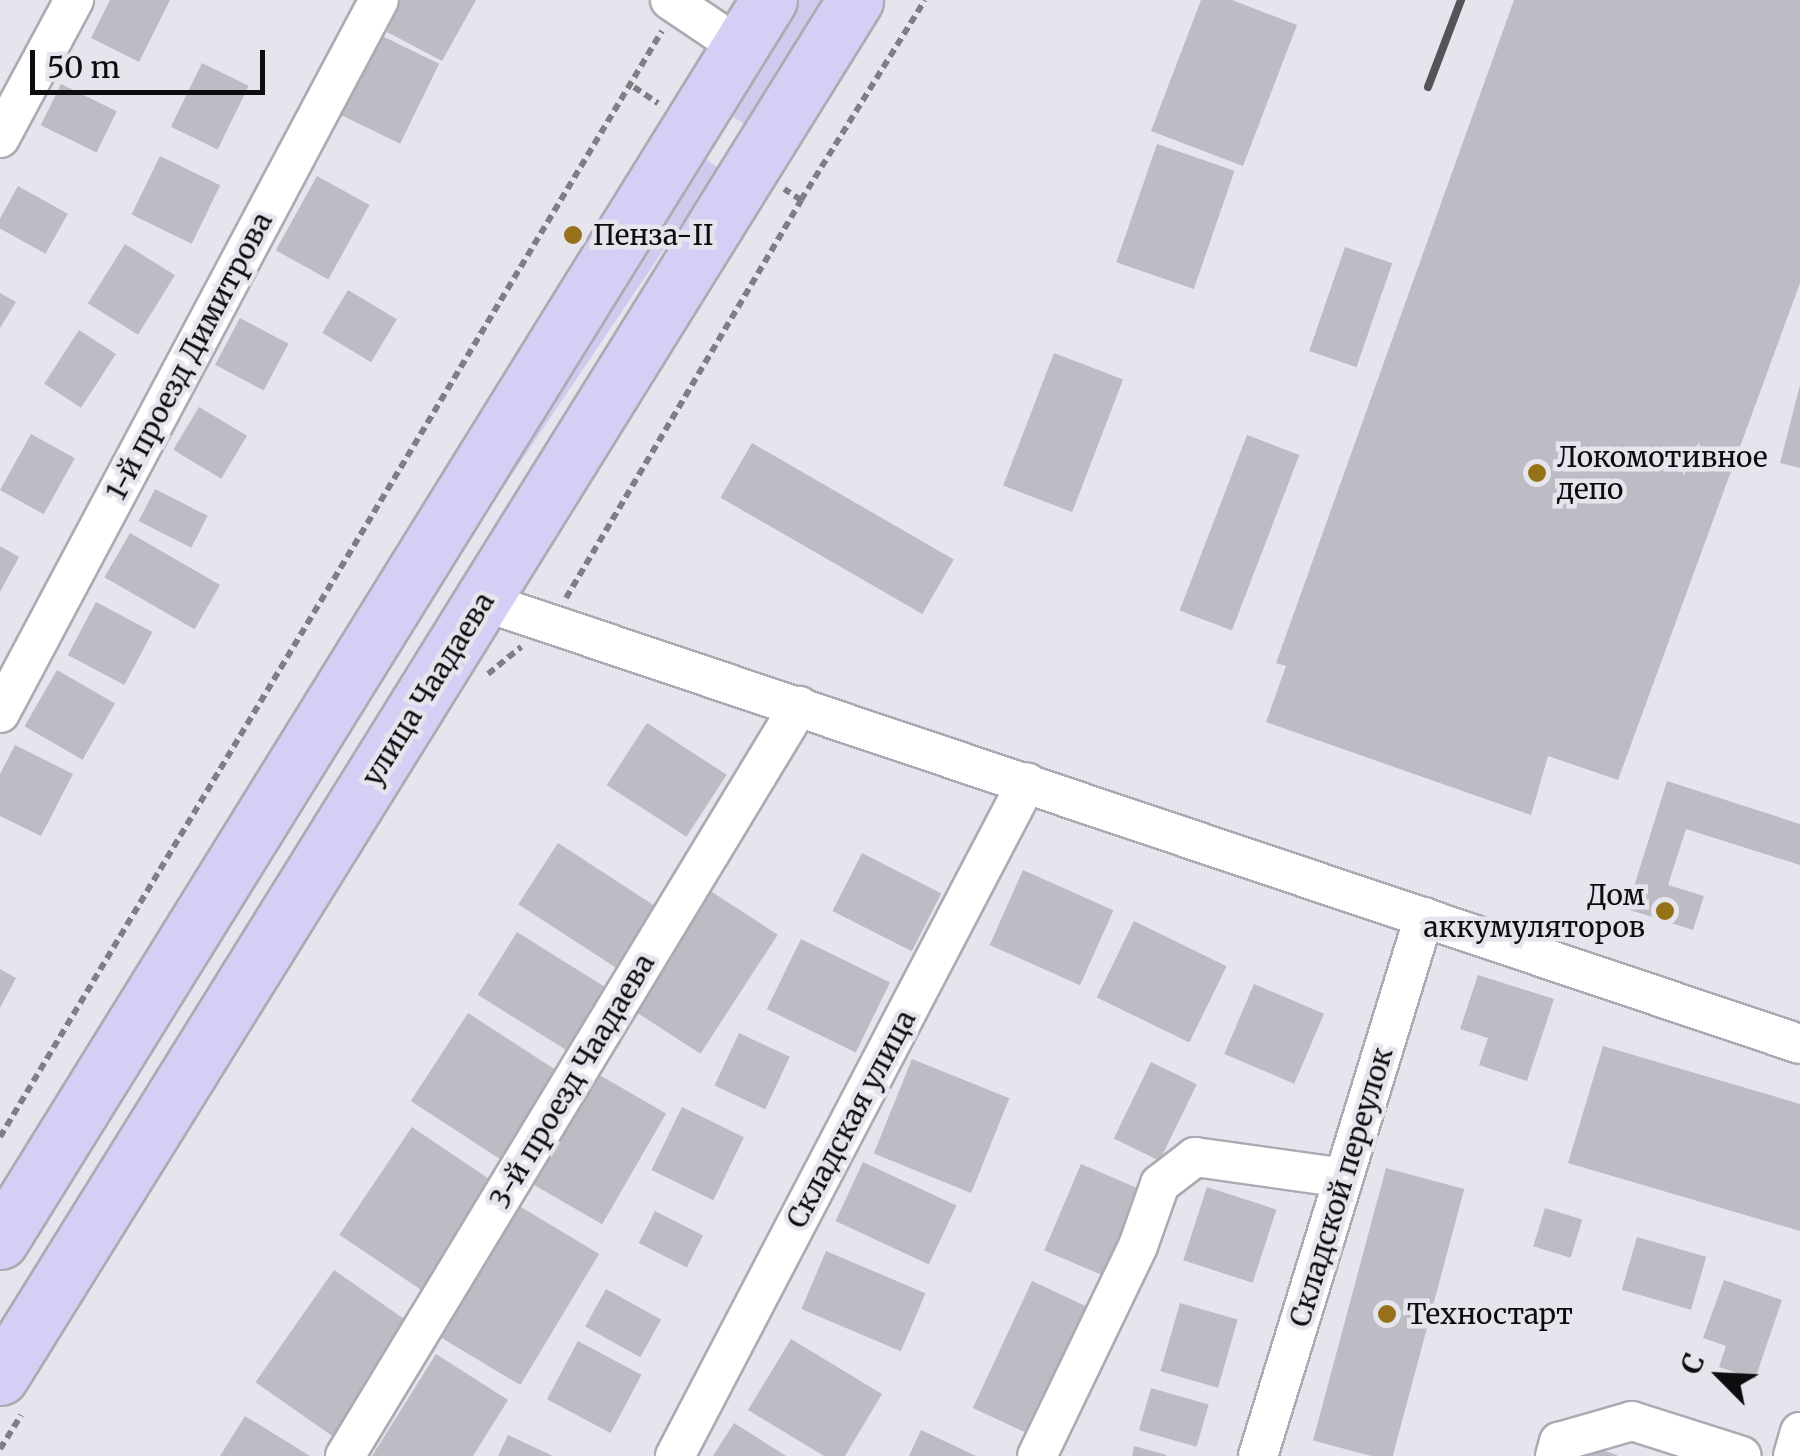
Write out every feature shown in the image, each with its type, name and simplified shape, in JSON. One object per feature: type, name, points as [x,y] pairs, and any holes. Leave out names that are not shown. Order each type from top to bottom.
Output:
[{"type":"main road","points":[[0,1241],[769,0]]},
{"type":"main road","name":"улица Чаадаева","points":[[0,1377],[856,0]]},
{"type":"street","points":[[0,138],[74,0]]},
{"type":"street","name":"1-й проезд Димитрова","points":[[0,713],[378,0]]},
{"type":"street","points":[[673,2],[740,47]]},
{"type":"street","points":[[482,601],[1800,1044]]},
{"type":"street","name":"3-й проезд Чаадаева","points":[[346,1456],[799,706]]},
{"type":"street","name":"Складская улица","points":[[675,1456],[1027,782]]},
{"type":"street","name":"Складской переулок","points":[[1258,1456],[1424,917]]},
{"type":"street","points":[[1038,1456],[1138,1246],[1160,1184],[1195,1157],[1344,1178]]},
{"type":"street","points":[[1555,1456],[1559,1442],[1632,1421],[1742,1456]]},
{"type":"street","points":[[1793,1456],[1800,1432]]},
{"type":"path","points":[[801,200],[925,0]]},
{"type":"path","points":[[0,1137],[634,87],[673,2]]},
{"type":"shaded area","points":[[791,0],[823,0],[746,125],[722,110]]},
{"type":"shaded area","points":[[698,154],[719,168],[0,1234],[0,1189]]},
{"type":"building","points":[[110,0],[170,0],[139,62],[91,38]]},
{"type":"building","points":[[400,0],[476,0],[442,61],[387,32]]},
{"type":"building","points":[[1201,0],[1232,0],[1297,25],[1243,166],[1151,131]]},
{"type":"building","name":"Локомотивное депо","points":[[1514,0],[1800,0],[1800,283],[1618,780],[1548,756],[1531,815],[1266,722],[1286,666],[1276,663]]},
{"type":"building","points":[[378,34],[439,64],[400,144],[339,114]]},
{"type":"building","points":[[202,63],[249,86],[218,150],[171,127]]},
{"type":"building","points":[[61,84],[117,111],[97,153],[41,125]]},
{"type":"building","points":[[1157,144],[1235,171],[1194,289],[1116,262]]},
{"type":"building","points":[[160,156],[220,185],[192,244],[132,214]]},
{"type":"building","points":[[317,176],[369,205],[328,279],[276,250]]},
{"type":"building","points":[[18,186],[68,214],[46,254],[0,229],[0,218]]},
{"type":"building","points":[[125,244],[175,275],[138,335],[88,303]]},
{"type":"building","points":[[1345,247],[1392,263],[1356,367],[1309,351]]},
{"type":"building","points":[[348,290],[397,319],[371,362],[322,333]]},
{"type":"building","points":[[0,293],[16,302],[0,328]]},
{"type":"building","points":[[240,318],[289,344],[264,391],[215,365]]},
{"type":"building","points":[[79,330],[116,354],[81,408],[44,384]]},
{"type":"building","points":[[1054,353],[1123,380],[1072,512],[1003,486]]},
{"type":"building","points":[[1800,385],[1800,468],[1780,463]]},
{"type":"building","points":[[199,407],[247,436],[221,479],[173,450]]},
{"type":"building","points":[[31,434],[75,458],[44,514],[0,490]]},
{"type":"building","points":[[1247,435],[1299,455],[1232,631],[1180,611]]},
{"type":"building","points":[[752,443],[954,560],[922,614],[720,498]]},
{"type":"building","points":[[155,489],[208,516],[191,548],[139,521]]},
{"type":"building","points":[[130,533],[220,585],[195,629],[105,577]]},
{"type":"building","points":[[0,546],[19,557],[0,592]]},
{"type":"building","points":[[96,602],[153,632],[124,685],[68,655]]},
{"type":"building","points":[[57,670],[115,704],[83,760],[24,726]]},
{"type":"building","points":[[647,723],[727,775],[686,837],[607,785]]},
{"type":"building","points":[[15,745],[73,774],[41,836],[0,816],[0,774]]},
{"type":"building","points":[[1667,781],[1800,824],[1800,865],[1686,829],[1668,885],[1704,896],[1693,930],[1627,909]]},
{"type":"building","points":[[558,843],[656,907],[616,968],[518,904]]},
{"type":"building","points":[[862,853],[941,893],[912,951],[832,911]]},
{"type":"building","points":[[1023,870],[1113,910],[1080,985],[990,945]]},
{"type":"building","points":[[709,890],[778,935],[700,1054],[632,1009]]},
{"type":"building","points":[[1134,921],[1227,966],[1189,1043],[1097,997]]},
{"type":"building","points":[[517,932],[608,989],[569,1051],[478,995]]},
{"type":"building","points":[[801,939],[890,982],[856,1053],[767,1009]]},
{"type":"building","points":[[0,969],[16,978],[0,1008]]},
{"type":"building","points":[[1478,975],[1554,999],[1527,1081],[1479,1065],[1488,1038],[1460,1029]]},
{"type":"building","points":[[1254,984],[1324,1014],[1294,1084],[1224,1054]]},
{"type":"building","points":[[468,1013],[559,1072],[501,1160],[411,1101]]},
{"type":"building","points":[[739,1033],[790,1057],[765,1109],[714,1086]]},
{"type":"building","points":[[1603,1046],[1800,1104],[1800,1231],[1568,1163]]},
{"type":"building","points":[[912,1059],[1009,1098],[971,1193],[874,1154]]},
{"type":"building","points":[[1151,1062],[1197,1084],[1160,1161],[1114,1138]]},
{"type":"building","points":[[596,1073],[666,1114],[602,1224],[532,1184]]},
{"type":"building","points":[[682,1107],[744,1137],[713,1200],[651,1170]]},
{"type":"building","points":[[412,1127],[497,1185],[425,1292],[339,1235]]},
{"type":"building","points":[[863,1162],[956,1206],[929,1264],[836,1221]]},
{"type":"building","points":[[1081,1164],[1141,1189],[1104,1276],[1044,1251]]},
{"type":"building","name":"Техностарт","points":[[1386,1168],[1464,1189],[1393,1456],[1371,1456],[1313,1440]]},
{"type":"building","points":[[1207,1187],[1276,1210],[1253,1283],[1183,1260]]},
{"type":"building","points":[[516,1204],[599,1254],[520,1385],[437,1335]]},
{"type":"building","points":[[1545,1208],[1582,1219],[1571,1258],[1533,1246]]},
{"type":"building","points":[[655,1211],[703,1236],[687,1268],[639,1243]]},
{"type":"building","points":[[1637,1237],[1706,1257],[1691,1310],[1622,1290]]},
{"type":"building","points":[[826,1251],[925,1293],[901,1351],[801,1309]]},
{"type":"building","points":[[334,1270],[413,1325],[334,1437],[255,1382]]},
{"type":"building","points":[[1724,1280],[1782,1300],[1755,1379],[1719,1367],[1726,1346],[1703,1338]]},
{"type":"building","points":[[1032,1281],[1091,1308],[1032,1435],[973,1408]]},
{"type":"building","points":[[606,1289],[661,1320],[640,1357],[585,1327]]},
{"type":"building","points":[[1180,1303],[1238,1320],[1218,1388],[1160,1371]]},
{"type":"building","points":[[791,1339],[882,1394],[845,1456],[824,1456],[748,1410]]},
{"type":"building","points":[[578,1341],[642,1375],[611,1433],[547,1399]]},
{"type":"building","points":[[436,1354],[508,1400],[473,1456],[372,1456]]},
{"type":"building","points":[[1151,1388],[1209,1405],[1197,1447],[1139,1430]]},
{"type":"building","points":[[245,1416],[310,1456],[220,1456]]},
{"type":"building","points":[[734,1423],[786,1456],[713,1456]]},
{"type":"building","points":[[921,1430],[976,1456],[909,1456]]},
{"type":"building","points":[[508,1435],[553,1456],[498,1456]]},
{"type":"building","points":[[1587,1445],[1617,1455],[1617,1456],[1583,1456]]},
{"type":"building","points":[[1134,1446],[1167,1455],[1132,1456]]},
{"type":"railway","points":[[1428,87],[1461,0]]},
{"type":"place","name":"Пенза-II","points":[[573,235]]},
{"type":"place","name":"Локомотивное депо","points":[[1537,473]]},
{"type":"place","name":"Дом аккумуляторов","points":[[1665,911]]},
{"type":"place","name":"Техностарт","points":[[1387,1314]]}]
